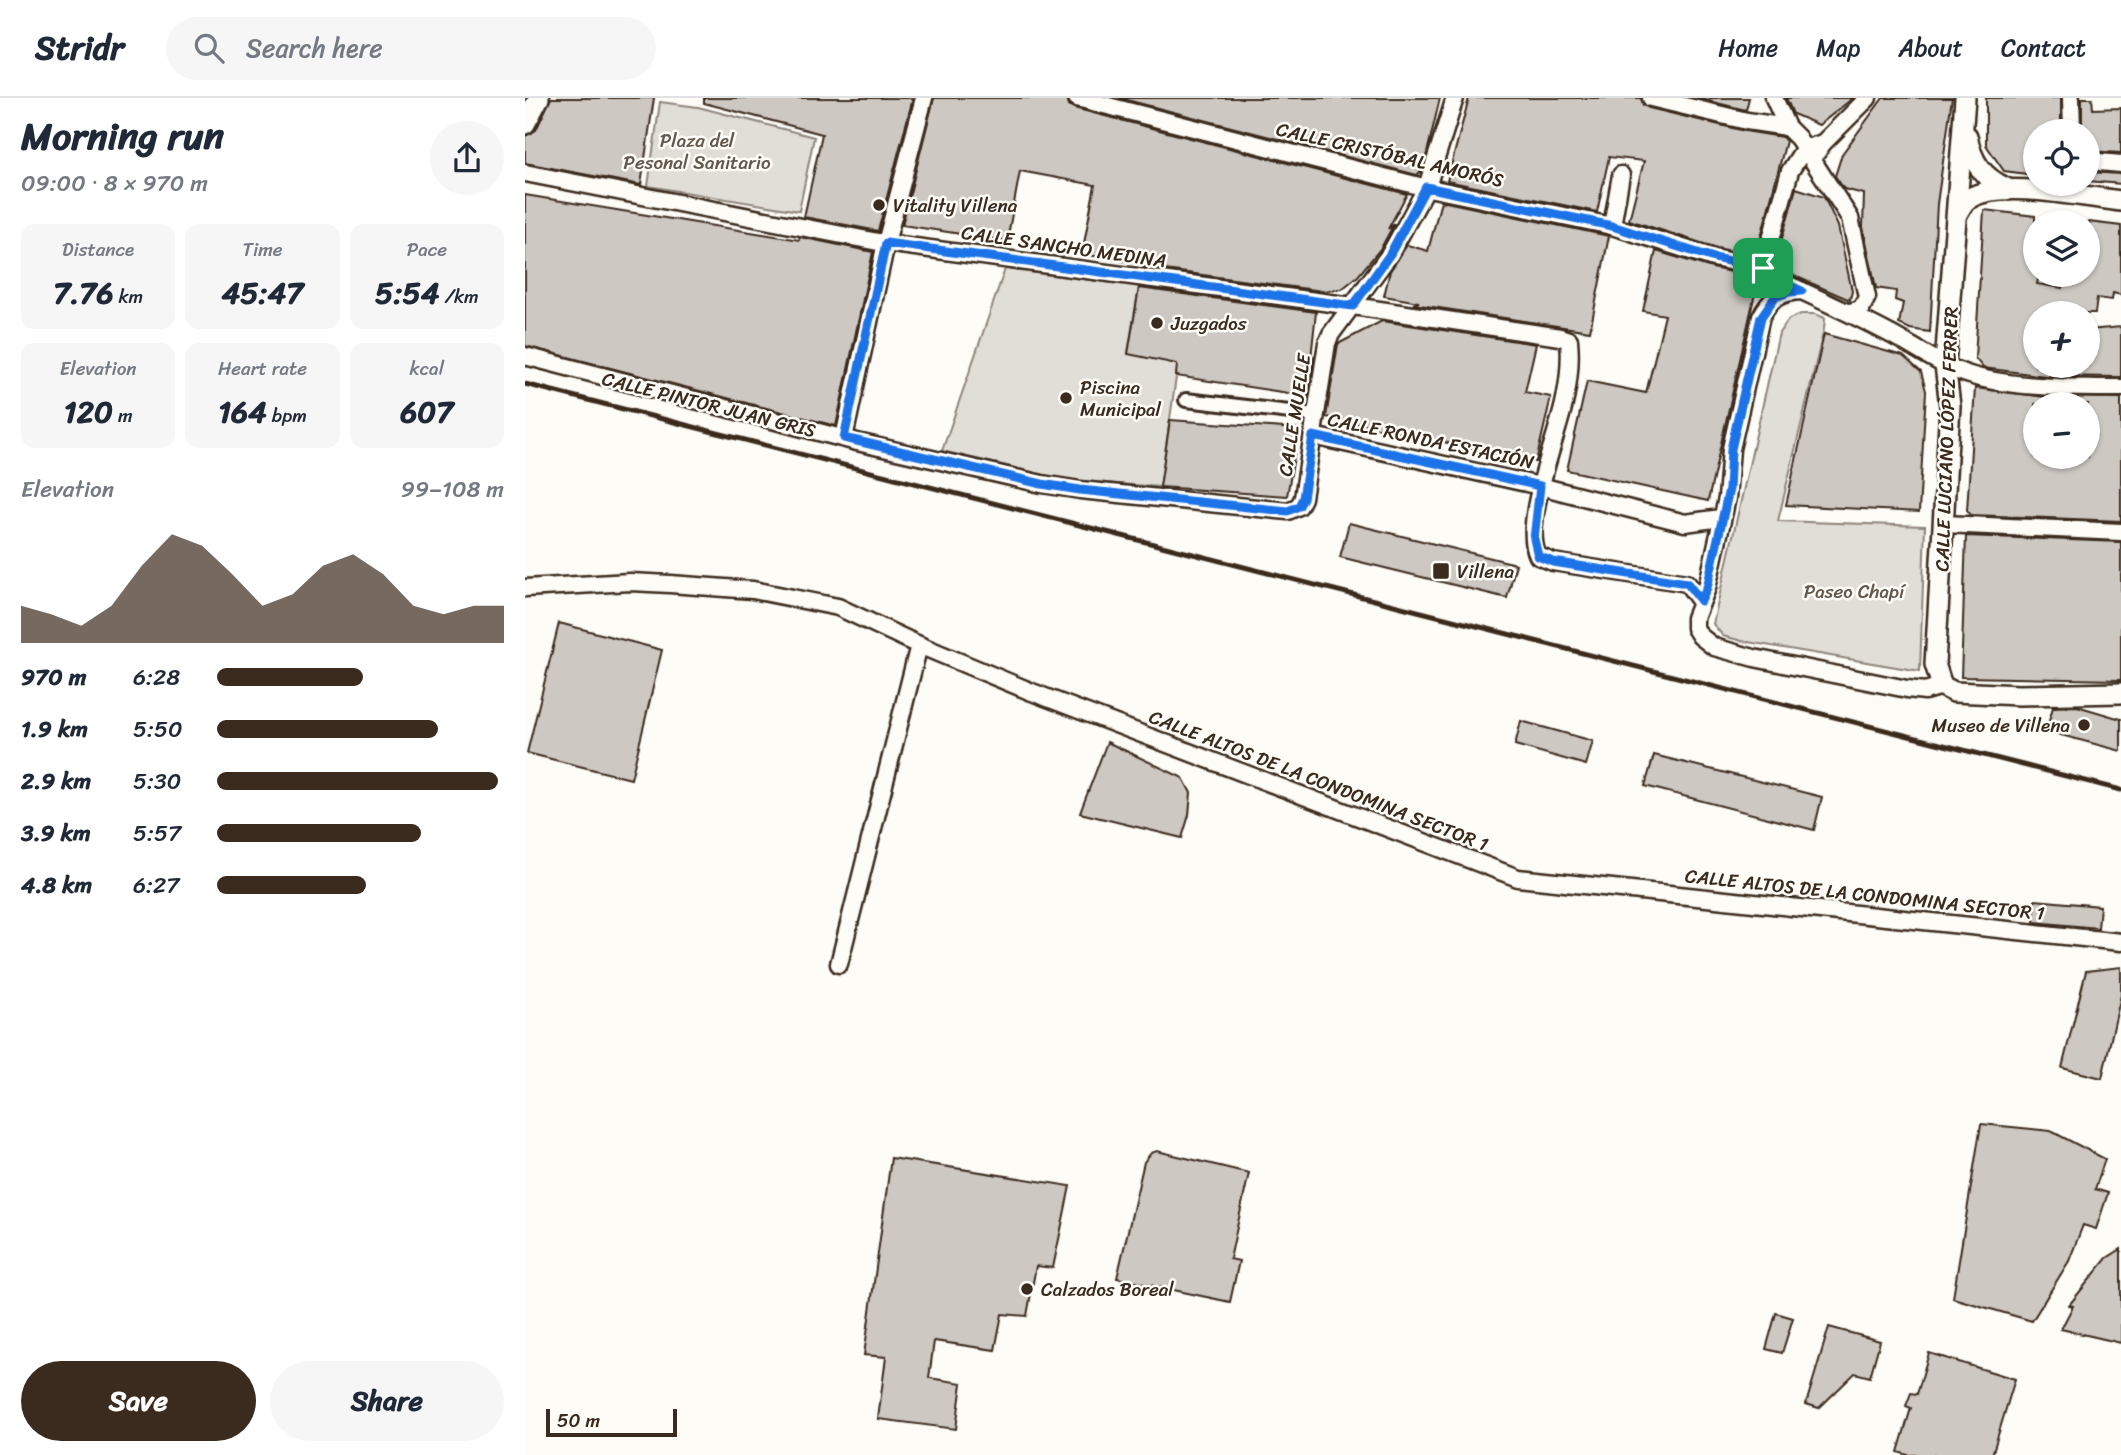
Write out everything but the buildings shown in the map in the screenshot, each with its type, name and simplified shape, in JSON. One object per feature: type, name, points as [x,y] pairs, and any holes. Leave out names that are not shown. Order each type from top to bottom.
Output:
[{"type":"street","points":[[525,124],[540,98]]},
{"type":"street","points":[[844,438],[886,243],[924,98]]},
{"type":"street","name":"CALLE CRISTÓBAL AMORÓS","points":[[1077,98],[1426,187],[1612,226],[1714,258],[1763,268],[1767,275],[1850,312],[1962,373],[1992,382],[2121,388]]},
{"type":"street","name":"CALLE MUELLE","points":[[1303,498],[1327,343],[1390,254],[1426,187],[1455,98]]},
{"type":"street","points":[[1651,98],[1747,121],[1787,127]]},
{"type":"street","points":[[1774,98],[1787,127],[1850,218],[1867,297],[1861,309],[1850,312]]},
{"type":"street","points":[[1763,268],[1787,178],[1868,98]]},
{"type":"street","points":[[1965,98],[1968,141],[1976,166],[1992,182],[2006,188],[2121,201]]},
{"type":"street","points":[[2071,98],[2072,119]]},
{"type":"street","name":"CALLE LUCIANO LÓPEZ FERRER","points":[[1942,686],[1935,664],[1950,406],[1933,357],[1948,339],[1965,120]]},
{"type":"street","points":[[2100,162],[2121,164]]},
{"type":"street","name":"CALLE SANCHO MEDINA","points":[[525,173],[886,243],[1353,306],[1560,337],[1569,340],[1565,401],[1540,486]]},
{"type":"street","points":[[1612,226],[1621,175]]},
{"type":"street","points":[[1957,214],[1964,202],[1971,197],[2006,188]]},
{"type":"street","points":[[1802,291],[1775,297],[1761,317],[1731,449],[1729,489],[1707,588],[1695,618],[1695,628],[1700,636],[1714,647],[1754,658],[1907,689],[1925,691],[1942,686],[1954,692],[2019,695],[2121,694]]},
{"type":"street","name":"CALLE PINTOR JUAN GRIS","points":[[525,356],[844,438],[1042,484],[1288,511],[1299,506],[1303,498]]},
{"type":"street","points":[[1186,400],[1315,415]]},
{"type":"street","name":"CALLE RONDA ESTACIÓN","points":[[1313,436],[1540,486],[1685,523],[1721,518]]},
{"type":"street","name":"CALLE RONDA ESTACIÓN","points":[[1540,486],[1534,539],[1538,556],[1553,562],[1687,583],[1701,601]]},
{"type":"street","points":[[1944,524],[2121,532]]},
{"type":"street","name":"CALLE ALTOS DE LA CONDOMINA SECTOR 1","points":[[525,588],[630,582],[753,590],[838,607],[919,645],[1032,692],[1518,878],[2121,942]]},
{"type":"street","points":[[839,964],[919,645]]},
{"type":"green space","name":"Plaza del Pesonal Sanitario","points":[[660,102],[698,107],[814,137],[799,211],[648,186]]},
{"type":"green space","name":"Piscina Municipal","points":[[1005,269],[1139,286],[1128,353],[1178,364],[1160,487],[1066,480],[942,451]]},
{"type":"green space","name":"Paseo Chapí","points":[[1801,314],[1815,314],[1825,318],[1824,329],[1778,521],[1925,526],[1920,671],[1742,641],[1723,636],[1713,624],[1779,333],[1789,319]]},
{"type":"railway","points":[[525,384],[2121,790]]},
{"type":"place","name":"Vitality Villena","points":[[879,205]]},
{"type":"place","name":"Juzgados","points":[[1157,323]]},
{"type":"place","name":"Piscina Municipal","points":[[1066,398]]},
{"type":"place","name":"Villena","points":[[1441,571]]},
{"type":"place","name":"Museo de Villena","points":[[2084,725]]},
{"type":"place","name":"Calzados Boreal","points":[[1027,1289]]},
{"type":"route","points":[[1426,187],[1612,226],[1714,258],[1763,268],[1767,275],[1802,291],[1775,297],[1761,317],[1731,449],[1729,489],[1707,588],[1701,601],[1687,583],[1553,562],[1538,556],[1534,539],[1540,486],[1313,436],[1303,498],[1299,506],[1288,511],[1158,499],[1042,484],[844,438],[886,243],[1353,306],[1390,254],[1426,187]]}]
